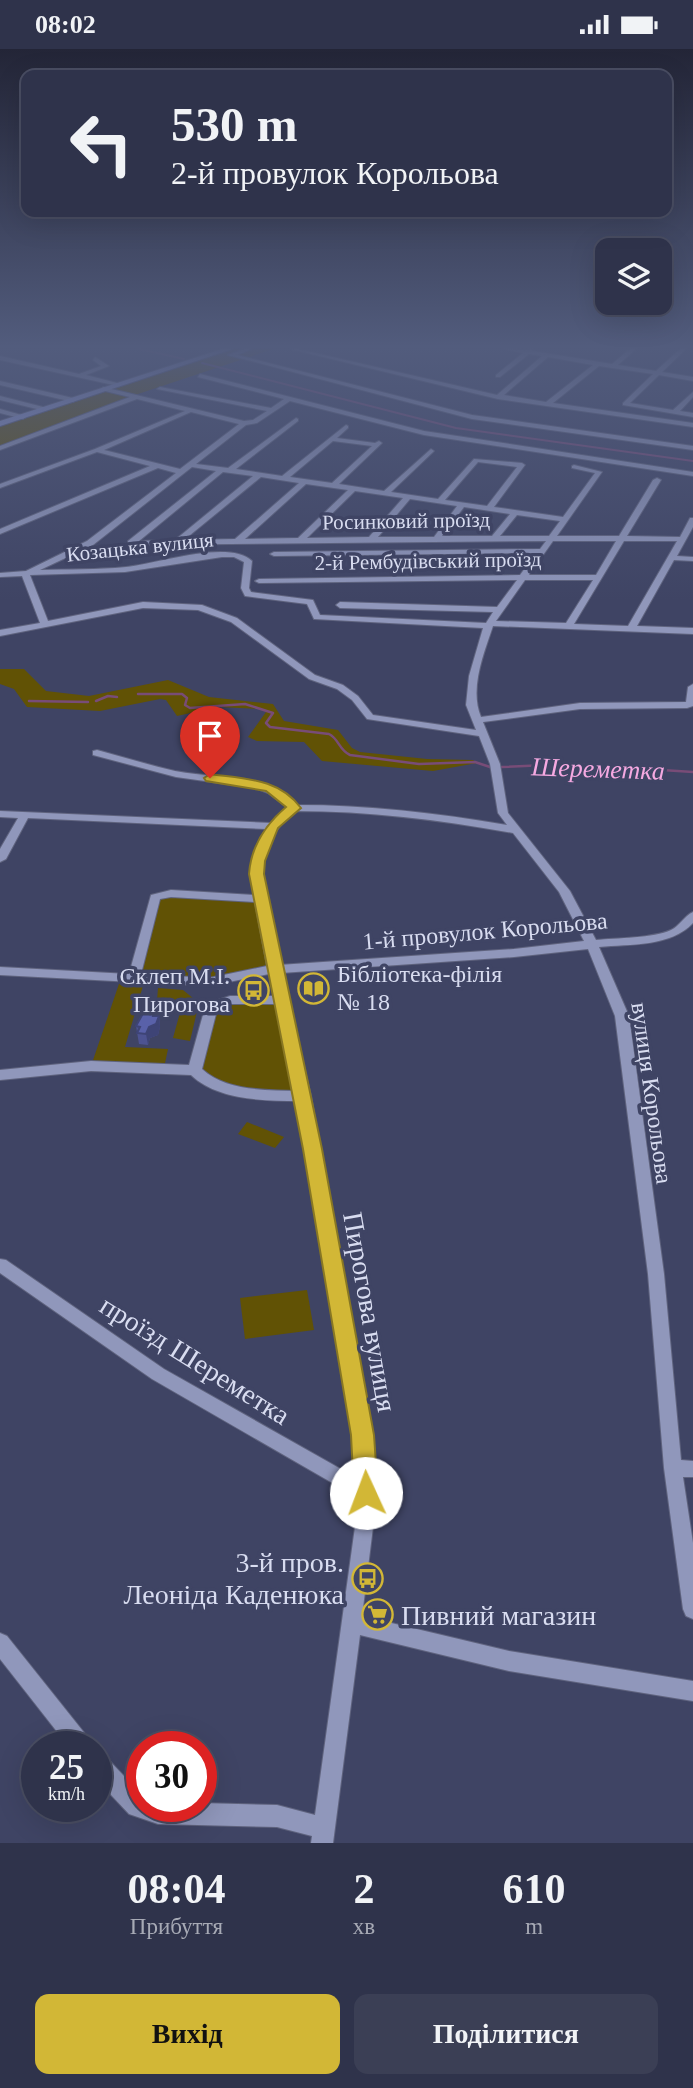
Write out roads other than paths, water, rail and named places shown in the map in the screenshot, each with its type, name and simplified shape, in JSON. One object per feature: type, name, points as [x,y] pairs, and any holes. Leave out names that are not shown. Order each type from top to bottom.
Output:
[{"type":"street","points":[[0,448],[41,433]]},
{"type":"street","points":[[0,486],[138,433]]},
{"type":"street","points":[[44,625],[25,574],[90,543],[232,433]]},
{"type":"street","points":[[225,470],[278,433]]},
{"type":"street","points":[[283,479],[339,433]]},
{"type":"street","points":[[423,433],[693,474]]},
{"type":"street","points":[[586,433],[693,448]]},
{"type":"street","points":[[331,439],[378,444],[333,486]]},
{"type":"street","points":[[97,450],[182,472]]},
{"type":"street","points":[[386,493],[431,451]]},
{"type":"street","points":[[440,501],[476,460],[523,467],[489,508]]},
{"type":"street","points":[[191,465],[564,519]]},
{"type":"street","points":[[0,532],[156,467]]},
{"type":"street","name":"вулиця Корольова","points":[[574,467],[599,472],[548,538],[489,624],[471,689],[472,709],[495,764],[500,805],[564,891],[592,944],[619,1006],[625,1033],[656,1274],[673,1468],[693,1609]]},
{"type":"street","name":"Росинковий проїзд","points":[[225,470],[131,543],[494,538],[682,539]]},
{"type":"street","points":[[177,542],[259,475]]},
{"type":"street","points":[[569,625],[657,480]]},
{"type":"street","points":[[238,541],[304,482]]},
{"type":"street","points":[[301,540],[353,489]]},
{"type":"street","points":[[372,539],[408,497]]},
{"type":"street","points":[[436,539],[462,504]]},
{"type":"street","points":[[494,538],[514,512]]},
{"type":"street","points":[[632,627],[693,520]]},
{"type":"street","points":[[274,554],[540,551]]},
{"type":"street","name":"Козацька вулиця","points":[[0,575],[82,572],[157,564],[184,558],[238,555],[248,561],[245,588],[248,594],[310,602],[317,617],[693,631]]},
{"type":"street","points":[[673,558],[693,559]]},
{"type":"street","name":"2-й Рембудівський проїзд","points":[[259,581],[597,577]]},
{"type":"street","points":[[0,633],[143,605],[176,604],[208,609],[234,620],[312,677],[340,687],[355,698],[370,717],[484,734]]},
{"type":"street","points":[[340,605],[498,610]]},
{"type":"street","points":[[477,720],[580,706],[687,705],[692,703],[693,687]]},
{"type":"street","points":[[97,753],[186,776],[264,786],[279,792],[294,808],[340,808],[440,816],[516,830]]},
{"type":"street","name":"Пирогова вулиця","points":[[294,808],[272,826],[256,864],[259,899],[303,1096],[363,1435],[366,1493],[323,1835]]},
{"type":"street","points":[[0,814],[272,826]]},
{"type":"street","points":[[0,859],[25,815]]},
{"type":"street","points":[[134,979],[155,897],[171,893],[259,899]]},
{"type":"street","name":"1-й провулок Корольова","points":[[0,971],[209,982],[274,969],[592,944],[671,935],[693,916]]},
{"type":"street","points":[[195,1070],[211,1007],[230,1000],[282,1000]]},
{"type":"street","points":[[0,1075],[91,1066],[195,1070],[206,1080],[264,1097],[303,1096]]},
{"type":"street","name":"проїзд Шереметка","points":[[0,1265],[159,1374],[366,1493]]},
{"type":"street","points":[[673,1468],[693,1469]]},
{"type":"street","points":[[351,1623],[509,1661],[693,1691]]},
{"type":"street","points":[[0,1643],[70,1731]]},
{"type":"street","points":[[112,1780],[137,1806],[158,1813],[277,1816],[323,1835]]},
{"type":"waterway","points":[[490,433],[693,461]]},
{"type":"waterway","name":"Шереметка","points":[[138,694],[182,694],[187,698],[185,705],[190,708],[245,704],[273,713],[266,723],[270,727],[329,734],[350,755],[419,764],[475,762],[490,767]]},
{"type":"waterway","name":"Шереметка","points":[[96,701],[108,696],[117,697]]},
{"type":"waterway","name":"Шереметка","points":[[29,701],[88,702]]},
{"type":"waterway","name":"Шереметка","points":[[502,767],[569,764],[693,772]]},
{"type":"place","name":"Бібліотека-філія № 18","points":[[314,988]]},
{"type":"place","name":"Склеп М.І. Пирогова","points":[[253,990]]},
{"type":"place","name":"3-й пров. Леоніда Каденюка","points":[[367,1578]]},
{"type":"place","name":"Пивний магазин","points":[[378,1615]]}]
